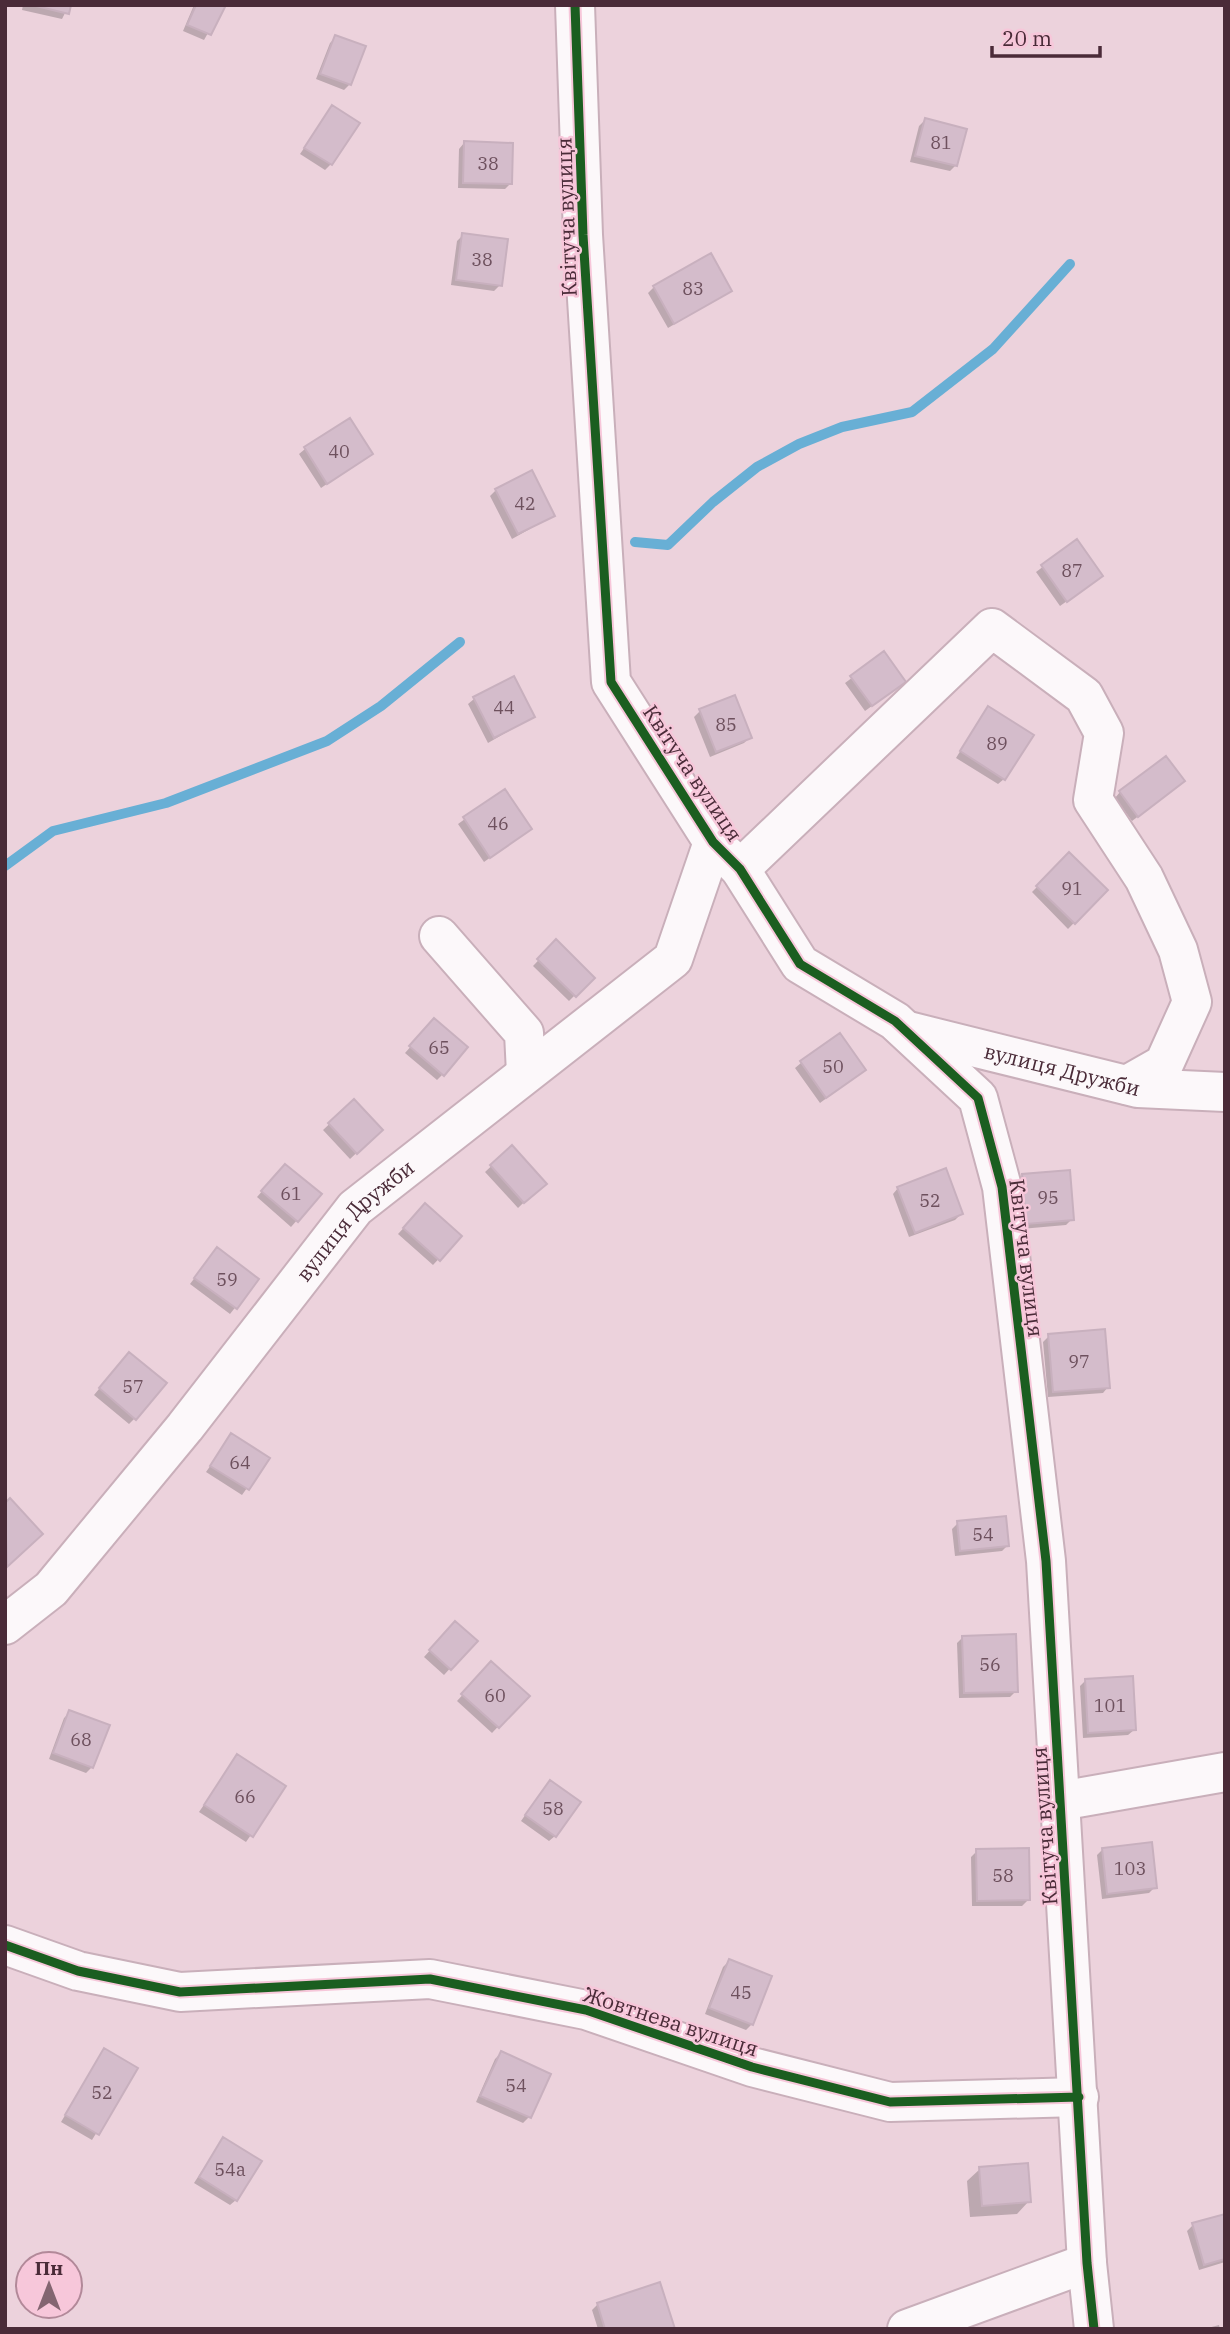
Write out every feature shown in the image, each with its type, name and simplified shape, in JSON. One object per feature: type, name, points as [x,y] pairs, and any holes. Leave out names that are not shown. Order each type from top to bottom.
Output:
[{"type":"street","name":"Квітуча вулиця","points":[[575,5],[583,235],[611,682],[713,842],[740,869],[800,964],[895,1021],[978,1098],[1002,1187],[1045,1561],[1087,2263],[1094,2329]]},
{"type":"street","points":[[740,869],[871,740],[992,628],[1084,696],[1104,733],[1093,800],[1144,878],[1178,950],[1192,1002],[1184,1023],[1164,1064],[1126,1085]]},
{"type":"street","name":"вулиця Дружби","points":[[5,1625],[51,1589],[185,1427],[355,1208],[673,959],[713,842]]},
{"type":"street","points":[[439,936],[524,1033],[526,1073]]},
{"type":"street","name":"вулиця Дружби","points":[[904,1030],[1126,1085],[1225,1092]]},
{"type":"street","points":[[1060,1801],[1225,1772]]},
{"type":"street","name":"Жовтнева вулиця","points":[[5,1945],[78,1971],[180,1992],[430,1979],[586,2010],[752,2067],[890,2102],[1079,2097]]},
{"type":"street","points":[[907,2329],[1087,2263]]},
{"type":"building","points":[[32,5],[71,5],[69,14]]},
{"type":"building","points":[[196,5],[226,5],[211,35],[187,25]]},
{"type":"building","points":[[335,35],[366,46],[351,85],[320,74]]},
{"type":"building","points":[[332,105],[360,123],[332,165],[304,148]]},
{"type":"building","points":[[925,118],[967,129],[957,166],[915,156]]},
{"type":"building","points":[[464,141],[513,143],[512,184],[463,183]]},
{"type":"building","points":[[462,233],[508,239],[502,286],[456,280]]},
{"type":"building","points":[[711,253],[732,291],[674,324],[653,286]]},
{"type":"building","points":[[350,418],[373,454],[327,484],[304,447]]},
{"type":"building","points":[[532,470],[555,516],[518,534],[495,489]]},
{"type":"building","points":[[1077,539],[1103,576],[1067,602],[1041,565]]},
{"type":"building","points":[[884,651],[906,682],[872,706],[850,676]]},
{"type":"building","points":[[514,676],[535,717],[494,738],[473,697]]},
{"type":"building","points":[[735,695],[752,738],[716,752],[699,709]]},
{"type":"building","points":[[988,706],[1034,735],[1005,780],[960,751]]},
{"type":"building","points":[[1166,756],[1185,781],[1138,817],[1119,791]]},
{"type":"building","points":[[505,789],[532,829],[490,858],[463,817]]},
{"type":"building","points":[[1069,852],[1108,890],[1075,924],[1036,886]]},
{"type":"building","points":[[556,939],[595,978],[576,997],[537,959]]},
{"type":"building","points":[[434,1018],[468,1047],[444,1076],[409,1046]]},
{"type":"building","points":[[840,1033],[866,1070],[826,1098],[800,1061]]},
{"type":"building","points":[[354,1099],[383,1130],[357,1154],[328,1123]]},
{"type":"building","points":[[512,1145],[547,1184],[524,1203],[490,1165]]},
{"type":"building","points":[[285,1164],[322,1194],[298,1222],[261,1191]]},
{"type":"building","points":[[946,1168],[963,1214],[915,1233],[897,1187]]},
{"type":"building","points":[[1070,1170],[1074,1220],[1026,1224],[1022,1174]]},
{"type":"building","points":[[425,1203],[462,1236],[440,1261],[403,1228]]},
{"type":"building","points":[[217,1247],[259,1279],[237,1309],[194,1278]]},
{"type":"building","points":[[1105,1329],[1110,1388],[1053,1392],[1048,1334]]},
{"type":"building","points":[[129,1352],[167,1383],[136,1420],[99,1388]]},
{"type":"building","points":[[231,1433],[270,1458],[249,1490],[210,1466]]},
{"type":"building","points":[[10,1498],[43,1534],[7,1567],[5,1503]]},
{"type":"building","points":[[1006,1516],[1009,1546],[960,1551],[957,1521]]},
{"type":"building","points":[[455,1621],[478,1641],[451,1670],[429,1650]]},
{"type":"building","points":[[1016,1634],[1018,1692],[964,1693],[962,1636]]},
{"type":"building","points":[[491,1661],[530,1696],[499,1728],[461,1694]]},
{"type":"building","points":[[1133,1676],[1136,1730],[1088,1733],[1085,1679]]},
{"type":"building","points":[[69,1710],[110,1725],[93,1768],[53,1753]]},
{"type":"building","points":[[237,1754],[286,1786],[253,1837],[204,1805]]},
{"type":"building","points":[[550,1780],[581,1802],[556,1837],[525,1815]]},
{"type":"building","points":[[1152,1842],[1157,1888],[1107,1894],[1102,1848]]},
{"type":"building","points":[[1029,1848],[1030,1900],[977,1901],[976,1849]]},
{"type":"building","points":[[729,1959],[772,1976],[753,2025],[709,2008]]},
{"type":"building","points":[[104,2048],[138,2068],[99,2135],[65,2115]]},
{"type":"building","points":[[501,2051],[551,2074],[531,2118],[480,2096]]},
{"type":"building","points":[[223,2137],[262,2161],[237,2201],[199,2177]]},
{"type":"building","points":[[1028,2163],[1031,2202],[982,2206],[979,2167]]},
{"type":"building","points":[[1225,2214],[1225,2259],[1204,2265],[1192,2223]]},
{"type":"building","points":[[660,2282],[675,2329],[605,2329],[597,2303]]},
{"type":"waterway","points":[[635,542],[668,545],[713,502],[757,467],[799,444],[842,427],[912,412],[993,349],[1070,264]]},
{"type":"waterway","points":[[5,866],[53,831],[166,803],[327,741],[381,706],[460,642]]},
{"type":"cycle path","points":[[575,5],[583,235],[611,682],[713,842],[740,869],[800,964],[895,1021],[978,1098],[1002,1187],[1046,1561],[1087,2263],[1094,2329]]},
{"type":"cycle path","points":[[5,1945],[78,1971],[180,1992],[430,1979],[586,2010],[752,2067],[890,2102],[1079,2097]]}]
